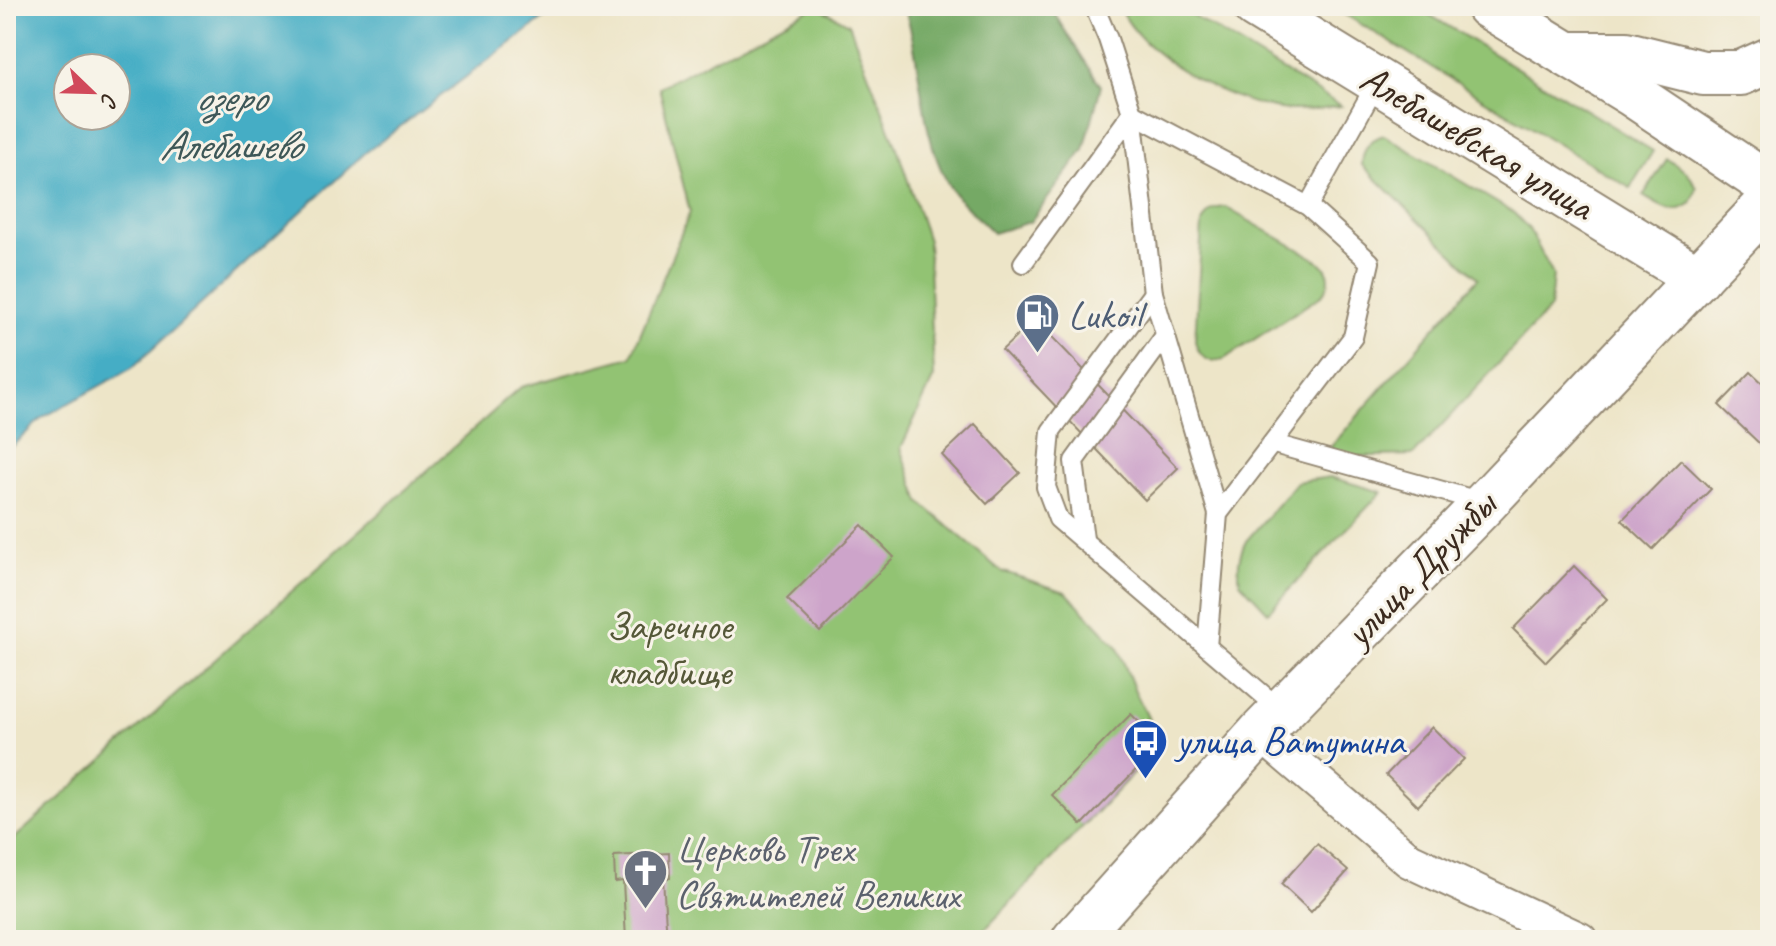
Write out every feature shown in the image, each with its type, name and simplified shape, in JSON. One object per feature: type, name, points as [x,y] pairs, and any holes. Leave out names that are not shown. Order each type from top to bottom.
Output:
[{"type":"main road","name":"Алебашевская улица","points":[[1255,6],[1698,278]]},
{"type":"main road","points":[[1488,6],[1644,101],[1770,186]]},
{"type":"main road","points":[[1567,54],[1627,54],[1703,73],[1741,73],[1770,60]]},
{"type":"main road","name":"улица Дружбы","points":[[1074,940],[1271,722],[1485,503],[1770,201]]},
{"type":"street","points":[[1271,722],[1409,860],[1580,940]]},
{"type":"lane","points":[[1094,6],[1132,113],[1153,293],[1218,514],[1207,647]]},
{"type":"lane","points":[[1308,206],[1378,81]]},
{"type":"lane","points":[[1132,113],[1308,206],[1370,262],[1353,337],[1218,514]]},
{"type":"lane","points":[[1023,263],[1132,113]]},
{"type":"lane","points":[[1153,293],[1051,431],[1046,487],[1058,519],[1207,647],[1271,722]]},
{"type":"lane","points":[[1084,539],[1074,461],[1164,337]]},
{"type":"lane","points":[[1274,444],[1485,503]]},
{"type":"green space","name":"Заречное кладбище","points":[[816,6],[849,24],[896,145],[928,241],[934,377],[901,448],[920,502],[1001,571],[1066,592],[1117,646],[1161,744],[975,940],[6,940],[6,846],[521,387],[631,357],[690,212],[659,87]]},
{"type":"green space","points":[[904,6],[1051,6],[1101,86],[1084,150],[1030,222],[993,233],[947,182],[931,139]]},
{"type":"green space","points":[[1119,6],[1177,6],[1341,106],[1280,109],[1211,87],[1166,59],[1147,43]]},
{"type":"green space","points":[[1331,6],[1415,6],[1653,151],[1630,188]]},
{"type":"green space","points":[[1384,135],[1514,213],[1529,229],[1553,275],[1550,308],[1414,455],[1337,457],[1328,450],[1478,278],[1362,165],[1367,146]]},
{"type":"green space","points":[[1667,159],[1688,173],[1697,188],[1691,203],[1679,209],[1667,208],[1643,196]]},
{"type":"green space","points":[[1225,207],[1319,261],[1329,278],[1321,296],[1224,359],[1213,361],[1199,352],[1195,341],[1202,223],[1211,211]]},
{"type":"green space","points":[[1330,477],[1382,492],[1268,612],[1240,582],[1240,556],[1246,541],[1297,482]]},
{"type":"water","name":"озеро Алебашево","points":[[6,6],[555,6],[547,16],[365,153],[132,368],[42,418],[6,452]]},
{"type":"building","points":[[1035,319],[1178,468],[1145,500],[1002,350]]},
{"type":"building","points":[[1751,372],[1770,390],[1770,436],[1761,445],[1719,405]]},
{"type":"building","points":[[975,424],[1020,473],[987,504],[942,455]]},
{"type":"building","points":[[1681,460],[1711,489],[1653,549],[1622,520]]},
{"type":"building","points":[[862,525],[894,557],[820,632],[787,599]]},
{"type":"building","points":[[1574,566],[1607,599],[1546,662],[1513,629]]},
{"type":"building","points":[[1131,714],[1161,744],[1082,825],[1052,795]]},
{"type":"building","points":[[1432,727],[1464,759],[1418,806],[1386,775]]},
{"type":"building","points":[[1317,844],[1348,871],[1311,912],[1281,884]]},
{"type":"building","name":"Церковь Трех Святителей Великих","points":[[669,853],[670,878],[663,878],[667,940],[626,940],[623,881],[615,882],[614,856]]},
{"type":"place","name":"Lukoil","points":[[1037,354]]},
{"type":"place","name":"улица Ватутина","points":[[1145,780]]},
{"type":"place","name":"Церковь Трех Святителей Великих","points":[[645,911]]}]
